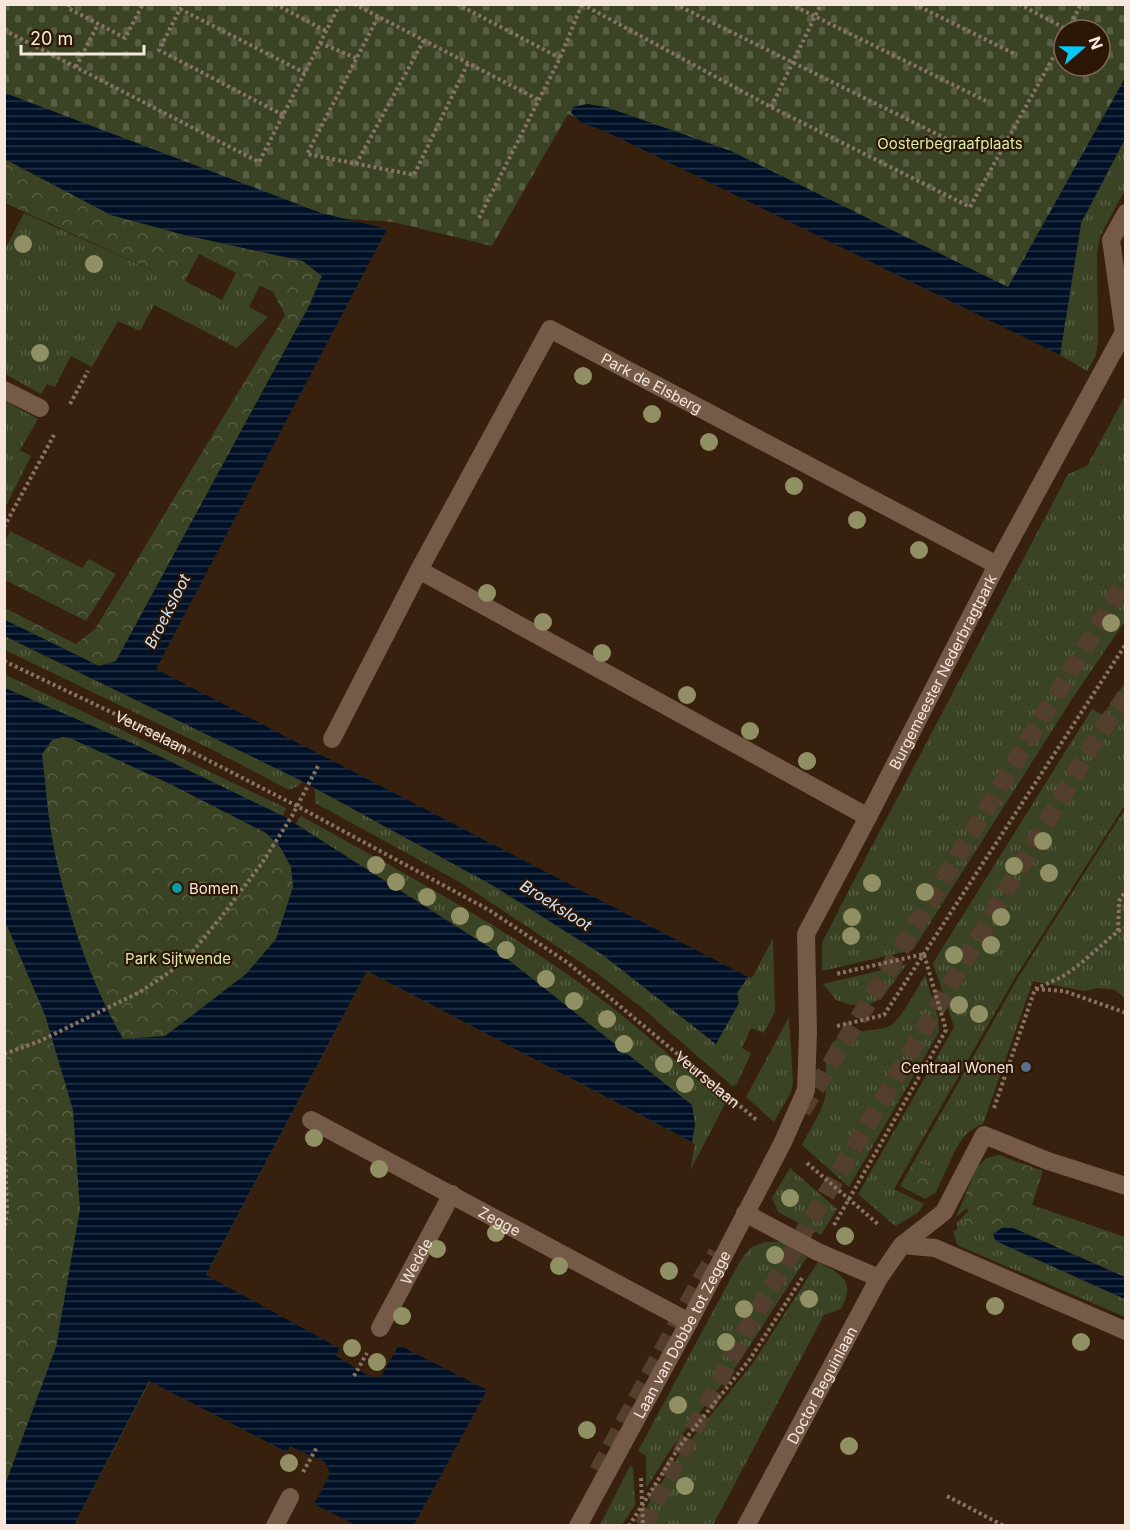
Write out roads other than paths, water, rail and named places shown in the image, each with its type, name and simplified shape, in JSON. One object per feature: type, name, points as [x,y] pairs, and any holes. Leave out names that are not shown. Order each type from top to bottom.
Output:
[{"type":"street","name":"Burgemeester Nederbragtpark","points":[[783,1142],[806,1090],[808,981],[806,934],[997,565],[1125,332],[1111,240],[1125,213]]},
{"type":"street","name":"Park de Elsberg","points":[[332,739],[419,570],[550,329],[997,565]]},
{"type":"street","points":[[4,390],[40,408]]},
{"type":"street","points":[[419,570],[868,817]]},
{"type":"street","name":"Zegge","points":[[311,1120],[689,1322]]},
{"type":"street","name":"Doctor Beguinlaan","points":[[746,1526],[879,1278],[902,1245],[944,1212],[984,1135],[1048,1161],[1125,1186]]},
{"type":"street","name":"Laan van Dobbe tot Zegge","points":[[578,1526],[689,1322],[783,1142]]},
{"type":"street","name":"Wedde","points":[[380,1328],[452,1194]]},
{"type":"street","points":[[746,1213],[818,1252],[879,1278]]},
{"type":"street","points":[[902,1245],[935,1248],[1125,1331]]},
{"type":"street","points":[[274,1526],[290,1497]]},
{"type":"water","points":[[1125,78],[1125,139],[1081,223],[1060,355],[605,131],[582,123],[571,113],[573,107],[587,104],[606,107],[731,151],[1008,287]]},
{"type":"water","name":"Broeksloot","points":[[5,93],[321,213],[387,229],[156,669],[748,977],[737,993],[739,1003],[716,1044],[603,955],[492,885],[302,781],[5,636],[5,620],[99,666],[116,661],[309,306],[322,276],[303,261],[185,235],[111,215],[5,159]]},
{"type":"water","name":"Park Sijtwende","points":[[5,688],[134,744],[283,816],[506,958],[692,1105],[695,1124],[692,1142],[367,971],[206,1275],[339,1348],[336,1356],[367,1375],[380,1378],[399,1345],[487,1390],[414,1525],[356,1525],[314,1504],[330,1474],[325,1462],[290,1446],[287,1452],[149,1381],[74,1525],[5,1525],[5,1485],[56,1347],[80,1209],[73,1110],[45,1015],[5,921],[4,728],[6,723]],"holes":[[[70,738],[168,783],[266,833],[281,848],[291,867],[293,887],[276,939],[246,974],[165,1036],[123,1039],[99,991],[78,938],[62,884],[51,832],[42,754],[52,740]]]},
{"type":"water","points":[[1002,1228],[1013,1228],[1125,1277],[1125,1299],[996,1241],[993,1234]]},
{"type":"tunnel","points":[[802,1111],[1126,580]]},
{"type":"tunnel","points":[[643,1526],[746,1330],[1096,739],[1126,696]]},
{"type":"tunnel","points":[[598,1471],[717,1253]]},
{"type":"place","name":"Bomen","points":[[177,888]]},
{"type":"place","name":"Centraal Wonen","points":[[1026,1067]]},
{"type":"park label","name":"Oosterbegraafplaats","points":[[950,143]]}]
